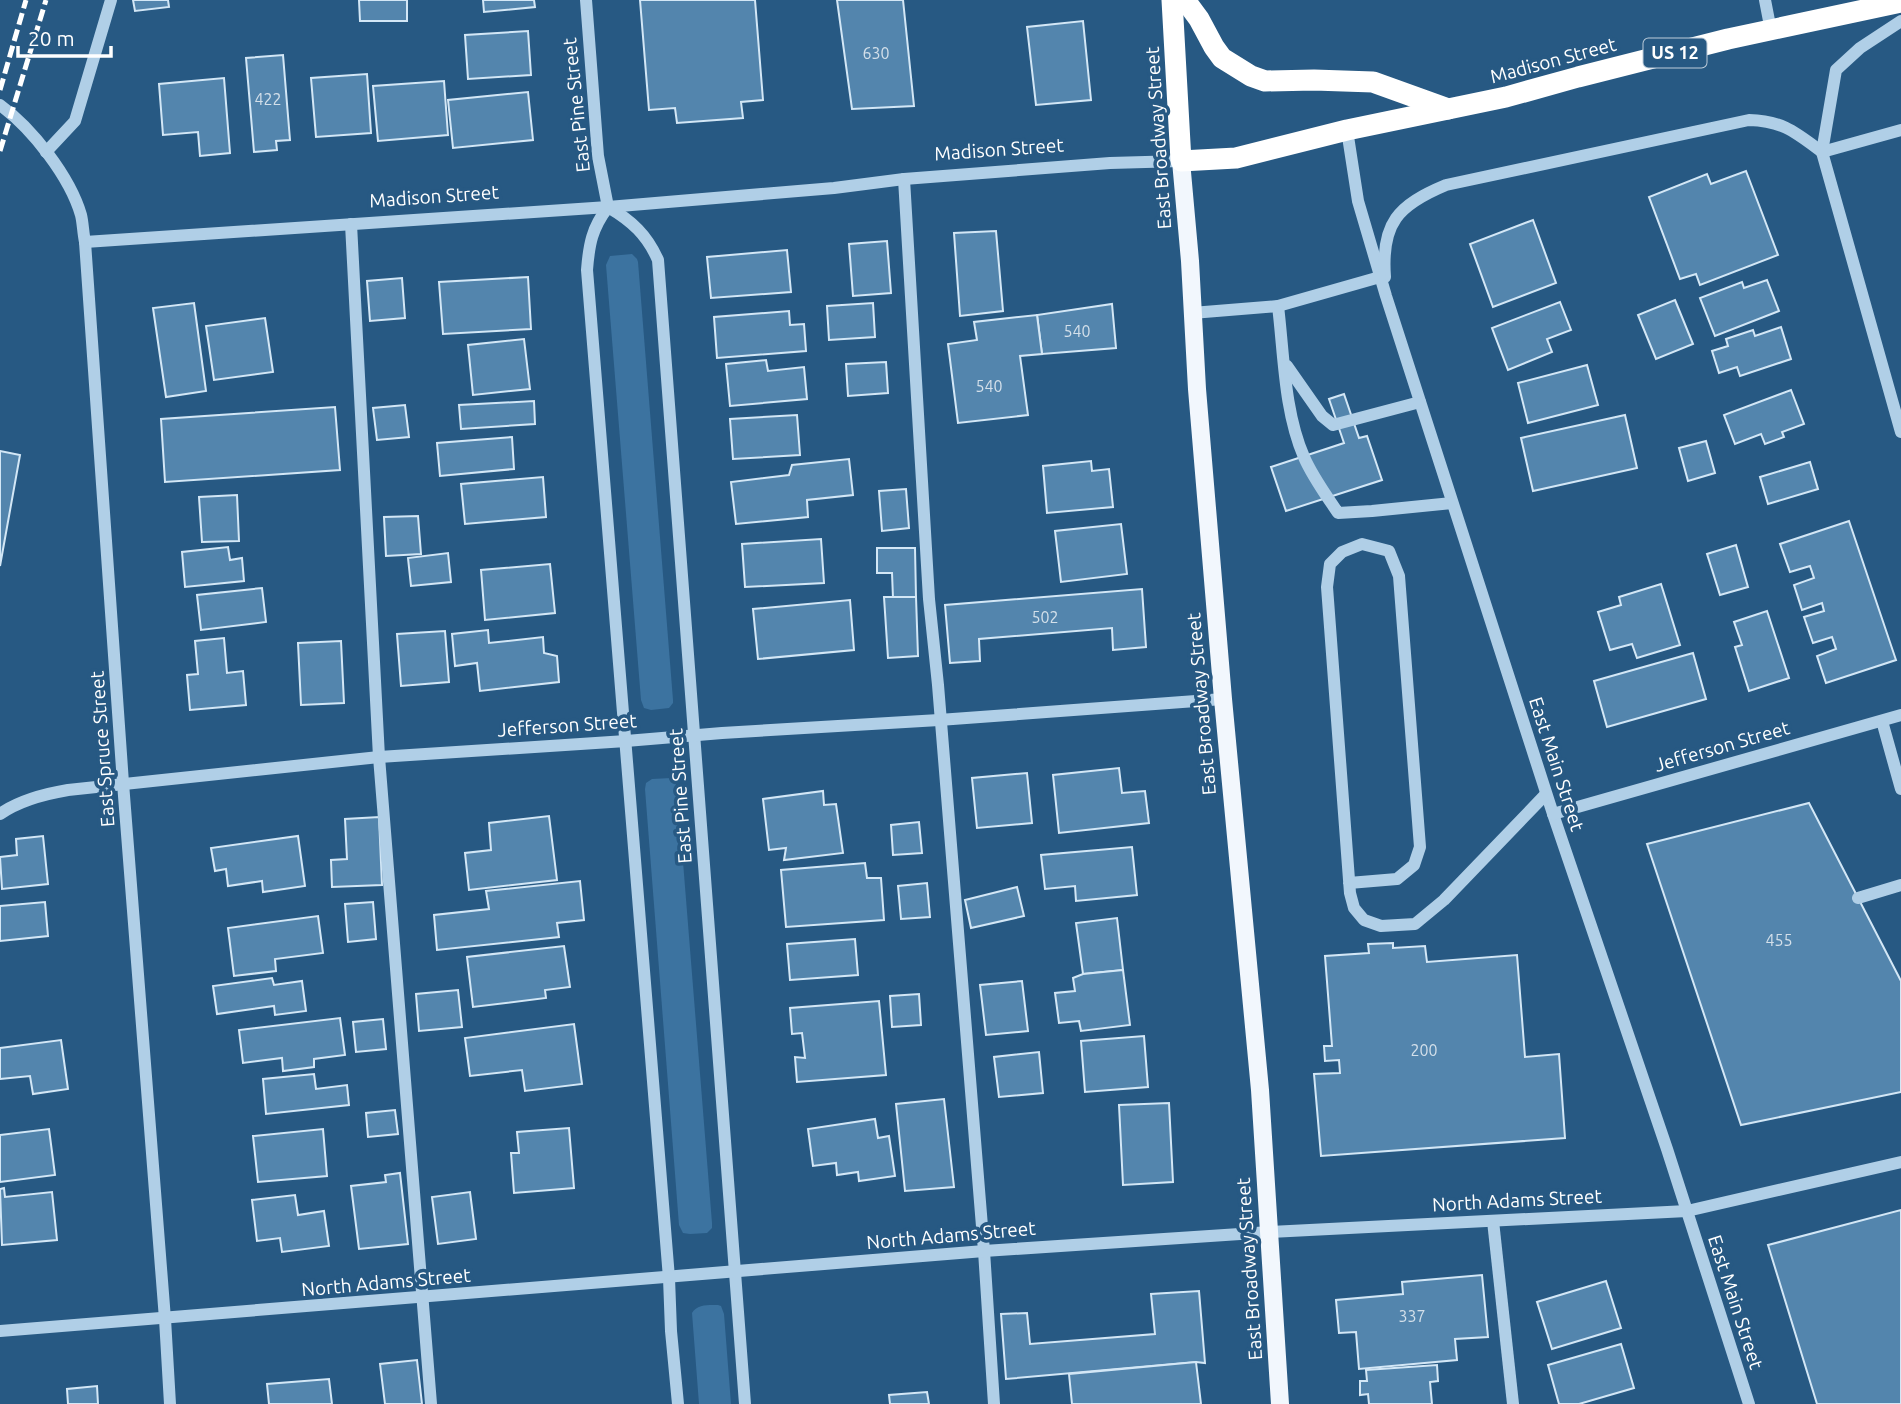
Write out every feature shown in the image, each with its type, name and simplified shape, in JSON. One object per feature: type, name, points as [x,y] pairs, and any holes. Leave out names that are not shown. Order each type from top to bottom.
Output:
[{"type":"highway","name":"East Broadway Street","points":[[1172,0],[1181,161]]},
{"type":"highway","points":[[1185,0],[1222,58],[1251,76],[1265,81],[1373,82],[1450,110]]},
{"type":"highway","name":"Madison Street","points":[[1181,161],[1236,158],[1347,130],[1506,97],[1728,39],[1901,2]]},
{"type":"main road","name":"East Broadway Street","points":[[1181,161],[1223,699],[1260,1090],[1280,1404]]},
{"type":"street","points":[[46,152],[75,121],[111,0]]},
{"type":"street","name":"East Pine Street","points":[[586,0],[598,156],[608,207],[626,217],[640,231],[658,260],[745,1404]]},
{"type":"street","points":[[1765,0],[1771,31]]},
{"type":"street","points":[[1901,21],[1860,48],[1836,70],[1822,152],[1901,432]]},
{"type":"street","name":"East Spruce Street","points":[[0,105],[12,113],[58,167],[81,215],[85,242],[123,783],[166,1319],[170,1404]]},
{"type":"street","points":[[1386,296],[1384,253],[1386,239],[1395,219],[1411,202],[1446,185],[1749,120],[1769,120],[1789,128],[1822,152]]},
{"type":"street","name":"East Main Street","points":[[1347,130],[1358,201],[1380,277],[1546,794],[1687,1211],[1749,1404]]},
{"type":"street","points":[[1822,152],[1901,130]]},
{"type":"street","name":"Madison Street","points":[[85,242],[608,207],[834,188],[904,179],[1110,163],[1181,161]]},
{"type":"street","points":[[904,179],[929,599],[984,1251],[994,1404]]},
{"type":"street","points":[[608,207],[593,232],[587,270],[678,1404]]},
{"type":"street","points":[[351,224],[379,757],[431,1404]]},
{"type":"street","points":[[1192,313],[1278,306],[1380,277]]},
{"type":"street","points":[[1278,306],[1293,424],[1304,457],[1338,513],[1452,503]]},
{"type":"street","points":[[1284,363],[1322,416],[1333,425],[1420,402]]},
{"type":"street","points":[[1349,883],[1396,879],[1414,864],[1420,847],[1399,576],[1390,551],[1362,544],[1342,552],[1331,564],[1326,587],[1349,883],[1350,893],[1354,908],[1364,920],[1381,926],[1415,924],[1444,900],[1546,794]]},
{"type":"street","name":"Jefferson Street","points":[[0,814],[17,804],[44,795],[123,783],[379,757],[1223,699]]},
{"type":"street","name":"Jefferson Street","points":[[1553,814],[1901,715]]},
{"type":"street","points":[[1882,721],[1901,789]]},
{"type":"street","points":[[1858,898],[1901,885]]},
{"type":"street","name":"North Adams Street","points":[[0,1331],[984,1251],[1270,1232],[1687,1211],[1901,1162]]},
{"type":"street","points":[[1493,1221],[1513,1404]]},
{"type":"shaded area","points":[[632,254],[638,262],[673,700],[669,708],[651,710],[644,708],[641,700],[606,265],[610,256]]},
{"type":"shaded area","points":[[671,778],[677,787],[712,1223],[712,1228],[707,1233],[683,1233],[679,1225],[645,789],[646,783],[652,779]]},
{"type":"shaded area","points":[[718,1305],[724,1314],[731,1404],[699,1404],[692,1313],[700,1307]]},
{"type":"building","points":[[133,0],[168,0],[169,7],[135,11]]},
{"type":"building","points":[[359,0],[407,0],[407,21],[360,21]]},
{"type":"building","points":[[483,0],[534,0],[535,7],[484,12]]},
{"type":"building","points":[[640,0],[755,0],[763,100],[741,102],[743,118],[677,123],[675,108],[649,110]]},
{"type":"building","points":[[837,0],[903,0],[914,106],[852,109]]},
{"type":"building","points":[[1083,21],[1091,100],[1036,105],[1027,27]]},
{"type":"building","points":[[528,31],[531,75],[468,79],[465,35]]},
{"type":"building","points":[[283,55],[290,140],[276,141],[277,150],[254,152],[246,58]]},
{"type":"building","points":[[367,74],[371,133],[316,137],[311,78]]},
{"type":"building","points":[[224,78],[230,153],[200,156],[198,132],[163,135],[159,84]]},
{"type":"building","points":[[444,81],[448,135],[378,141],[373,86]]},
{"type":"building","points":[[528,92],[533,140],[453,148],[448,100]]},
{"type":"building","points":[[1746,171],[1778,255],[1700,285],[1696,274],[1680,279],[1649,197],[1707,174],[1711,184]]},
{"type":"building","points":[[1533,220],[1556,283],[1493,307],[1470,244]]},
{"type":"building","points":[[996,231],[1003,311],[960,316],[954,233]]},
{"type":"building","points":[[887,241],[891,293],[853,296],[849,244]]},
{"type":"building","points":[[787,250],[791,292],[711,298],[707,257]]},
{"type":"building","points":[[528,277],[531,329],[443,334],[439,282]]},
{"type":"building","points":[[402,278],[405,318],[370,321],[367,281]]},
{"type":"building","points":[[1767,280],[1779,311],[1715,336],[1700,298],[1742,282],[1744,288]]},
{"type":"building","points":[[1675,300],[1693,344],[1656,359],[1638,315]]},
{"type":"building","points":[[1560,302],[1571,330],[1547,339],[1552,352],[1508,370],[1492,328]]},
{"type":"building","points":[[194,303],[206,391],[166,397],[153,308]]},
{"type":"building","points":[[873,303],[875,337],[829,340],[827,306]]},
{"type":"building","points":[[1112,304],[1116,348],[1042,354],[1037,315]]},
{"type":"building","points":[[789,311],[790,325],[804,324],[806,351],[717,358],[714,317]]},
{"type":"building","points":[[1037,315],[1042,354],[1020,356],[1028,415],[958,423],[948,344],[977,340],[974,322]]},
{"type":"building","points":[[265,318],[273,372],[214,380],[206,326]]},
{"type":"building","points":[[1781,327],[1791,359],[1740,376],[1737,367],[1719,373],[1712,351],[1728,346],[1726,339],[1753,330],[1755,336]]},
{"type":"building","points":[[524,339],[530,389],[473,395],[468,345]]},
{"type":"building","points":[[766,360],[768,371],[804,367],[807,399],[730,406],[726,364]]},
{"type":"building","points":[[886,362],[888,393],[848,396],[846,364]]},
{"type":"building","points":[[1587,365],[1598,405],[1528,423],[1518,383]]},
{"type":"building","points":[[1791,390],[1804,424],[1782,432],[1784,437],[1765,444],[1761,434],[1735,444],[1724,415]]},
{"type":"building","points":[[1344,394],[1359,438],[1367,436],[1382,480],[1286,511],[1271,467],[1344,443],[1329,399]]},
{"type":"building","points":[[534,401],[535,424],[461,429],[459,405]]},
{"type":"building","points":[[405,405],[409,437],[377,440],[373,408]]},
{"type":"building","points":[[335,407],[340,470],[165,482],[161,419]]},
{"type":"building","points":[[797,415],[800,455],[733,459],[730,419]]},
{"type":"building","points":[[1625,415],[1637,468],[1533,491],[1521,438]]},
{"type":"building","points":[[512,437],[514,469],[440,476],[437,443]]},
{"type":"building","points":[[1706,441],[1715,473],[1688,481],[1679,448]]},
{"type":"building","points":[[0,451],[20,455],[0,566]]},
{"type":"building","points":[[849,459],[853,495],[807,500],[808,517],[736,524],[731,482],[789,475],[792,465]]},
{"type":"building","points":[[1091,461],[1092,471],[1109,469],[1113,507],[1047,513],[1043,466]]},
{"type":"building","points":[[1810,462],[1818,489],[1768,504],[1760,477]]},
{"type":"building","points":[[543,477],[546,517],[465,524],[461,484]]},
{"type":"building","points":[[906,489],[909,528],[882,531],[879,491]]},
{"type":"building","points":[[237,495],[239,541],[202,542],[199,497]]},
{"type":"building","points":[[418,516],[421,554],[386,556],[384,517]]},
{"type":"building","points":[[1849,521],[1896,660],[1826,683],[1817,656],[1836,649],[1832,637],[1813,643],[1804,617],[1824,611],[1822,603],[1802,610],[1794,585],[1814,578],[1810,566],[1790,572],[1780,544]]},
{"type":"building","points":[[1121,524],[1127,574],[1061,582],[1055,531]]},
{"type":"building","points":[[821,539],[824,583],[745,587],[742,544]]},
{"type":"building","points":[[1736,545],[1748,587],[1720,595],[1707,554]]},
{"type":"building","points":[[228,547],[230,560],[242,558],[244,581],[185,587],[182,552]]},
{"type":"building","points":[[877,548],[915,548],[916,597],[893,598],[892,573],[877,573]]},
{"type":"building","points":[[448,553],[451,582],[411,586],[408,558]]},
{"type":"building","points":[[550,564],[555,613],[485,620],[481,570]]},
{"type":"building","points":[[1661,584],[1680,645],[1637,658],[1632,644],[1610,650],[1598,612],[1621,605],[1619,597]]},
{"type":"building","points":[[262,588],[266,622],[201,630],[197,595]]},
{"type":"building","points":[[1142,589],[1146,647],[1113,650],[1112,628],[979,639],[980,661],[950,663],[945,605]]},
{"type":"building","points":[[884,597],[916,597],[918,656],[888,658]]},
{"type":"building","points":[[850,600],[854,650],[758,659],[753,609]]},
{"type":"building","points":[[1767,611],[1789,678],[1749,691],[1735,647],[1742,645],[1734,622]]},
{"type":"building","points":[[488,630],[489,643],[543,637],[544,653],[557,656],[559,682],[480,691],[477,663],[455,666],[452,634]]},
{"type":"building","points":[[445,631],[449,682],[401,686],[397,634]]},
{"type":"building","points":[[224,638],[227,673],[243,671],[246,705],[190,710],[187,675],[198,674],[195,641]]},
{"type":"building","points":[[341,641],[344,703],[301,705],[298,643]]},
{"type":"building","points":[[1693,653],[1706,699],[1607,727],[1594,681]]},
{"type":"building","points":[[1119,768],[1122,793],[1145,791],[1149,823],[1059,833],[1053,775]]},
{"type":"building","points":[[1027,773],[1032,823],[977,828],[972,778]]},
{"type":"building","points":[[823,791],[824,805],[836,804],[843,853],[784,860],[786,848],[769,850],[763,799]]},
{"type":"building","points":[[1809,803],[1901,981],[1901,1092],[1741,1125],[1647,844]]},
{"type":"building","points":[[549,816],[557,880],[469,890],[465,853],[491,850],[489,823]]},
{"type":"building","points":[[379,817],[382,885],[332,887],[331,860],[347,859],[345,819]]},
{"type":"building","points":[[919,822],[922,853],[893,855],[891,825]]},
{"type":"building","points":[[43,836],[48,884],[2,889],[0,857],[17,855],[16,839]]},
{"type":"building","points":[[298,836],[305,886],[263,892],[262,881],[228,886],[226,869],[215,871],[211,848]]},
{"type":"building","points":[[1132,847],[1137,895],[1076,901],[1075,886],[1045,889],[1041,855]]},
{"type":"building","points":[[865,863],[867,878],[881,878],[884,920],[786,927],[781,870]]},
{"type":"building","points":[[580,881],[584,920],[557,923],[559,937],[437,950],[434,915],[489,909],[486,891]]},
{"type":"building","points":[[927,883],[930,917],[901,919],[898,886]]},
{"type":"building","points":[[1017,887],[1024,916],[971,928],[965,900]]},
{"type":"building","points":[[45,902],[48,936],[0,941],[0,906]]},
{"type":"building","points":[[373,902],[376,939],[348,942],[345,904]]},
{"type":"building","points":[[318,916],[323,953],[275,959],[276,971],[234,976],[228,928]]},
{"type":"building","points":[[1117,918],[1123,970],[1083,974],[1076,923]]},
{"type":"building","points":[[855,939],[858,975],[790,980],[787,944]]},
{"type":"building","points":[[1393,943],[1393,948],[1425,946],[1427,962],[1517,955],[1525,1057],[1559,1054],[1565,1138],[1321,1156],[1314,1074],[1340,1073],[1339,1060],[1325,1061],[1324,1046],[1332,1046],[1325,956],[1369,953],[1368,944]]},
{"type":"building","points":[[564,946],[570,987],[545,990],[546,998],[473,1007],[467,957]]},
{"type":"building","points":[[1123,970],[1130,1025],[1081,1031],[1079,1021],[1059,1023],[1055,993],[1075,991],[1073,978],[1083,974]]},
{"type":"building","points":[[272,978],[274,985],[302,981],[306,1011],[275,1015],[274,1006],[217,1014],[213,986]]},
{"type":"building","points":[[1022,981],[1028,1031],[986,1035],[980,985]]},
{"type":"building","points":[[458,990],[462,1027],[419,1031],[416,994]]},
{"type":"building","points":[[919,994],[921,1025],[892,1027],[890,996]]},
{"type":"building","points":[[879,1001],[886,1075],[797,1082],[795,1057],[805,1058],[802,1033],[792,1034],[790,1008]]},
{"type":"building","points":[[340,1018],[345,1055],[314,1059],[314,1067],[283,1071],[282,1058],[243,1063],[239,1030]]},
{"type":"building","points":[[383,1019],[386,1049],[356,1052],[353,1022]]},
{"type":"building","points":[[574,1024],[582,1084],[525,1091],[522,1070],[470,1076],[465,1038]]},
{"type":"building","points":[[1144,1036],[1148,1087],[1085,1092],[1081,1041]]},
{"type":"building","points":[[61,1040],[68,1089],[33,1094],[30,1076],[0,1079],[0,1048]]},
{"type":"building","points":[[1039,1052],[1043,1093],[999,1097],[994,1057]]},
{"type":"building","points":[[314,1074],[316,1089],[347,1085],[349,1105],[266,1114],[263,1079]]},
{"type":"building","points":[[944,1099],[954,1187],[905,1191],[896,1104]]},
{"type":"building","points":[[1169,1103],[1173,1182],[1123,1185],[1119,1105]]},
{"type":"building","points":[[395,1110],[398,1134],[368,1137],[366,1113]]},
{"type":"building","points":[[875,1119],[878,1138],[889,1136],[895,1176],[859,1181],[858,1172],[837,1175],[836,1163],[813,1166],[808,1129]]},
{"type":"building","points":[[569,1128],[574,1188],[514,1193],[511,1153],[519,1153],[517,1132]]},
{"type":"building","points":[[49,1129],[55,1175],[0,1182],[0,1135]]},
{"type":"building","points":[[323,1129],[327,1176],[258,1182],[253,1136]]},
{"type":"building","points":[[400,1173],[408,1244],[359,1249],[351,1186],[386,1182],[385,1175]]},
{"type":"building","points":[[4,1188],[5,1197],[52,1192],[57,1240],[2,1245],[0,1189]]},
{"type":"building","points":[[470,1192],[476,1239],[438,1244],[432,1197]]},
{"type":"building","points":[[295,1195],[298,1215],[324,1211],[329,1246],[282,1252],[280,1238],[257,1241],[252,1200]]},
{"type":"building","points":[[1901,1210],[1901,1404],[1817,1404],[1768,1245]]},
{"type":"building","points":[[1482,1275],[1488,1337],[1455,1339],[1457,1360],[1359,1369],[1356,1332],[1339,1333],[1336,1300],[1403,1294],[1402,1282]]},
{"type":"building","points":[[1606,1281],[1621,1328],[1552,1349],[1537,1302]]},
{"type":"building","points":[[1199,1291],[1205,1363],[1006,1379],[1001,1314],[1027,1313],[1030,1344],[1155,1334],[1151,1294]]},
{"type":"building","points":[[1621,1344],[1634,1388],[1579,1404],[1559,1404],[1548,1365]]},
{"type":"building","points":[[417,1360],[422,1404],[385,1404],[380,1364]]},
{"type":"building","points":[[1196,1362],[1201,1404],[1072,1404],[1069,1374]]},
{"type":"building","points":[[1437,1365],[1438,1381],[1430,1382],[1432,1404],[1369,1404],[1368,1394],[1360,1395],[1360,1381],[1367,1381],[1366,1370]]},
{"type":"building","points":[[329,1379],[332,1404],[269,1404],[267,1384]]},
{"type":"building","points":[[97,1386],[98,1404],[68,1404],[67,1389]]},
{"type":"building","points":[[927,1392],[929,1404],[890,1404],[889,1395]]},
{"type":"railway","points":[[0,90],[26,0]]},
{"type":"railway","points":[[0,151],[46,0]]}]
